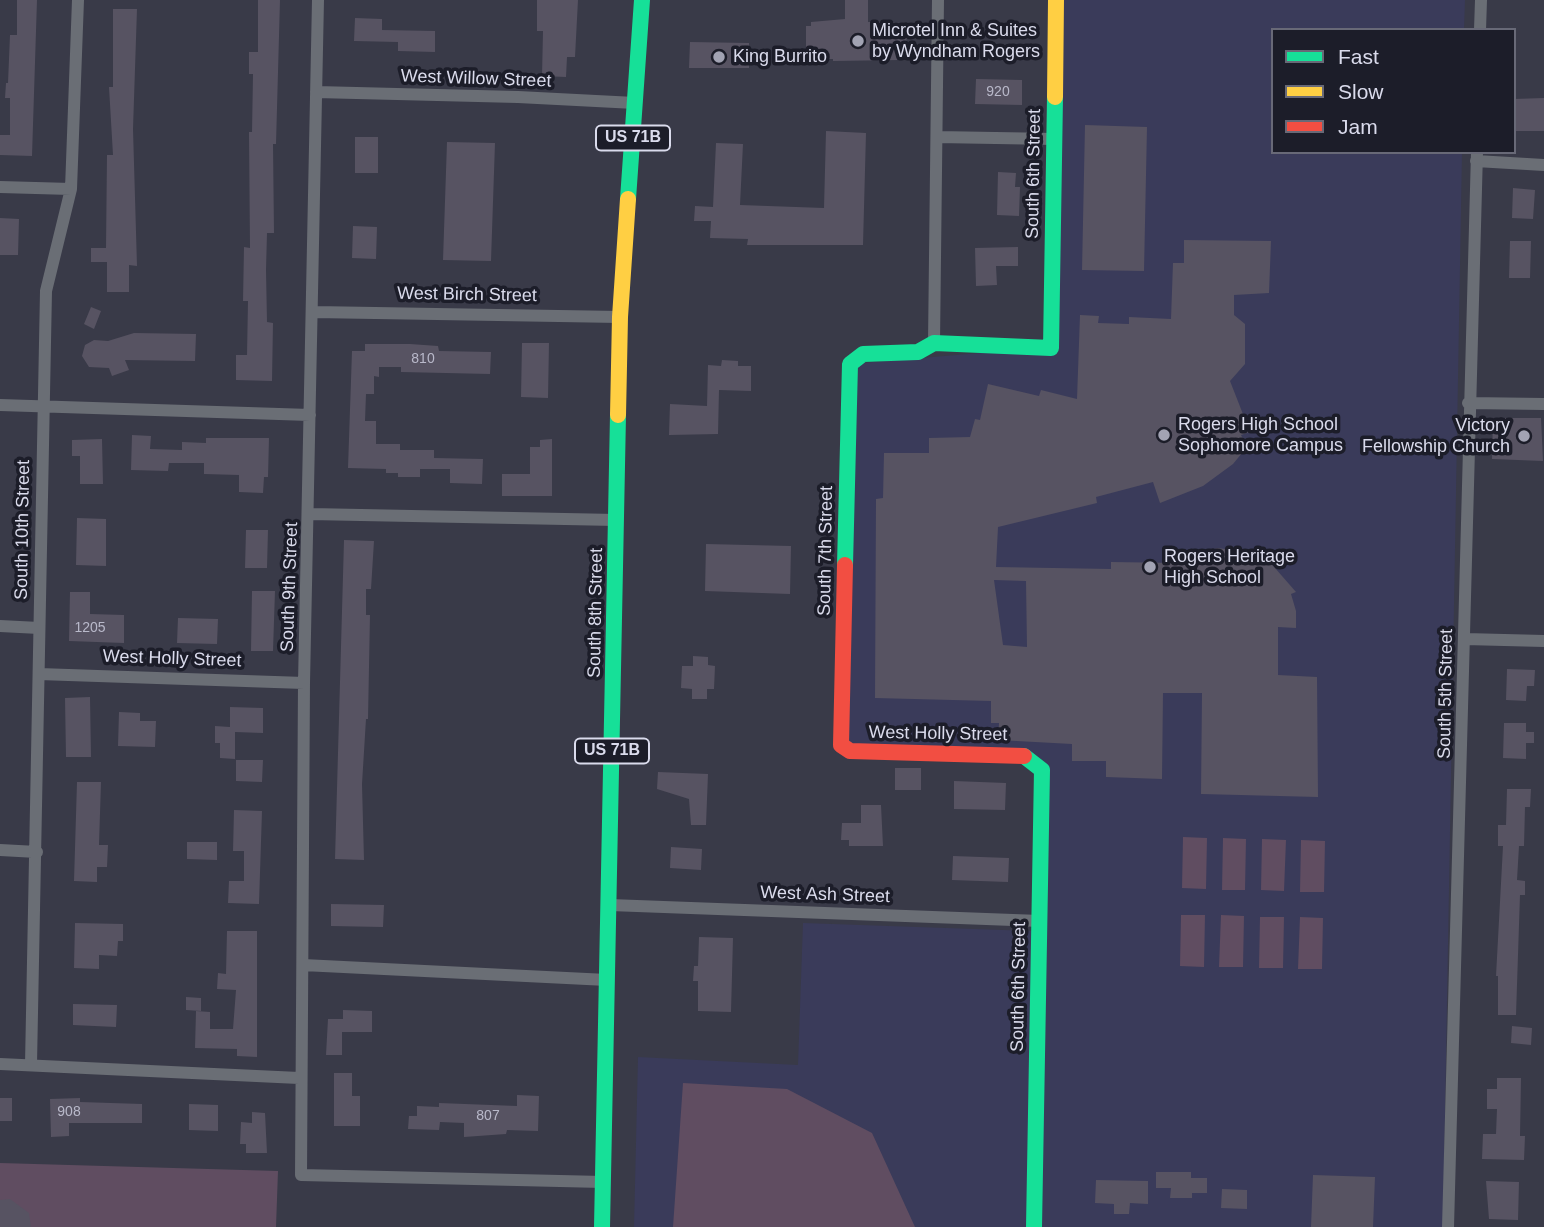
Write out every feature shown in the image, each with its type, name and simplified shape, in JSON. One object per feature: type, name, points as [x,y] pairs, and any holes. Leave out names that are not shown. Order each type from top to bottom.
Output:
[{"type":"street","name":"South 10th Street","points":[[30,1064],[37,852],[46,291],[71,188],[78,0]]},
{"type":"street","name":"South 9th Street","points":[[318,0],[310,514],[304,683],[303,965],[299,1078],[301,1175],[603,1182]]},
{"type":"street","name":"South 8th Street","points":[[602,1227],[620,317],[642,0]]},
{"type":"street","points":[[934,343],[938,0]]},
{"type":"street","name":"South 6th Street","points":[[934,343],[1051,348],[1056,0]]},
{"type":"street","points":[[1480,28],[1481,0]]},
{"type":"street","name":"West Willow Street","points":[[316,92],[635,103]]},
{"type":"street","points":[[937,137],[1054,139]]},
{"type":"street","points":[[1477,157],[1544,165]]},
{"type":"street","name":"South 5th Street","points":[[1448,1227],[1465,639],[1468,403],[1477,157]]},
{"type":"street","points":[[0,187],[71,188]]},
{"type":"street","name":"West Birch Street","points":[[314,312],[620,317]]},
{"type":"street","name":"South 7th Street","points":[[850,751],[841,745],[850,364],[863,354],[918,352],[934,343]]},
{"type":"street","points":[[1468,403],[1544,404]]},
{"type":"street","points":[[0,405],[310,415]]},
{"type":"street","points":[[310,514],[616,520]]},
{"type":"street","points":[[0,626],[39,628]]},
{"type":"street","points":[[1465,639],[1544,641]]},
{"type":"street","name":"West Holly Street","points":[[39,674],[304,683]]},
{"type":"street","name":"West Holly Street","points":[[850,751],[1025,756]]},
{"type":"street","name":"South 6th Street","points":[[1025,756],[1042,770],[1034,1227]]},
{"type":"street","points":[[0,850],[37,852]]},
{"type":"street","name":"West Ash Street","points":[[610,905],[1040,921]]},
{"type":"street","points":[[303,965],[607,979]]},
{"type":"street","points":[[0,1063],[299,1078]]},
{"type":"shaded area","name":"Rogers Heritage High School","points":[[1056,0],[1465,0],[1464,28],[1271,28],[1271,154],[1462,154],[1443,1227],[634,1227],[638,1057],[798,1065],[803,923],[1031,931],[1042,770],[1025,756],[841,745],[850,364],[1051,347]]},
{"type":"shaded area","points":[[1183,837],[1207,838],[1206,889],[1182,888]]},
{"type":"shaded area","points":[[1223,838],[1246,839],[1245,890],[1222,890]]},
{"type":"shaded area","points":[[1262,839],[1286,840],[1284,891],[1261,890]]},
{"type":"shaded area","points":[[1301,840],[1325,841],[1324,892],[1300,892]]},
{"type":"shaded area","points":[[1181,915],[1205,915],[1204,967],[1180,966]]},
{"type":"shaded area","points":[[1221,915],[1244,916],[1243,967],[1219,967]]},
{"type":"shaded area","points":[[1260,917],[1284,917],[1283,968],[1259,968]]},
{"type":"shaded area","points":[[1300,917],[1323,918],[1322,969],[1298,969]]},
{"type":"shaded area","points":[[683,1083],[787,1089],[872,1133],[915,1227],[673,1227]]},
{"type":"shaded area","points":[[0,1163],[278,1171],[276,1227],[0,1227]]},
{"type":"building","points":[[17,0],[37,0],[32,156],[0,155],[0,135],[10,135],[10,98],[5,98],[10,35],[17,35]]},
{"type":"building","points":[[258,0],[280,0],[276,144],[273,144],[274,233],[267,233],[266,270],[267,322],[273,323],[272,381],[236,380],[236,355],[247,355],[248,301],[243,301],[244,247],[250,248],[249,132],[252,132],[253,74],[249,74],[249,52],[258,52]]},
{"type":"building","points":[[537,0],[578,0],[575,57],[567,57],[566,77],[542,76],[543,31],[537,31]]},
{"type":"building","name":"Microtel Inn & Suites by Wyndham Rogers","points":[[845,0],[868,0],[868,22],[907,23],[906,57],[899,57],[899,60],[833,61],[824,59],[824,54],[810,54],[806,49],[806,26],[811,26],[811,22],[845,19]]},
{"type":"building","points":[[113,9],[137,9],[133,129],[137,266],[129,265],[129,292],[107,292],[107,262],[91,262],[91,248],[106,248],[107,155],[113,155],[109,87],[113,87]]},
{"type":"building","points":[[355,18],[382,19],[382,30],[435,31],[435,52],[398,51],[398,42],[354,41]]},
{"type":"building","points":[[690,42],[749,43],[749,68],[689,68]]},
{"type":"building","points":[[976,79],[1022,80],[1022,105],[975,104]]},
{"type":"building","points":[[1544,98],[1544,131],[1516,131],[1516,99]]},
{"type":"building","points":[[1085,125],[1147,127],[1144,271],[1082,270]]},
{"type":"building","points":[[826,131],[866,133],[863,245],[747,245],[748,239],[710,238],[711,221],[694,221],[695,206],[713,207],[716,143],[743,144],[740,205],[824,208]]},
{"type":"building","points":[[355,137],[378,137],[378,173],[355,173]]},
{"type":"building","points":[[447,142],[495,143],[491,261],[443,260]]},
{"type":"building","points":[[998,172],[1016,173],[1015,187],[1020,187],[1019,216],[997,215]]},
{"type":"building","points":[[1513,188],[1535,190],[1533,219],[1512,218]]},
{"type":"building","points":[[0,218],[19,219],[18,255],[0,255]]},
{"type":"building","points":[[353,226],[377,227],[376,259],[352,258]]},
{"type":"building","points":[[1184,240],[1271,241],[1269,293],[1234,295],[1234,315],[1245,324],[1245,364],[1230,381],[1250,432],[1241,435],[1247,447],[1233,464],[1203,486],[1160,503],[1153,482],[1096,497],[1097,503],[998,527],[996,567],[1111,569],[1111,562],[1178,563],[1189,556],[1218,548],[1253,553],[1268,560],[1296,592],[1291,594],[1296,611],[1296,628],[1278,627],[1278,675],[1317,677],[1318,797],[1201,794],[1202,693],[1163,693],[1162,779],[1106,777],[1106,761],[1072,761],[1072,744],[998,740],[999,723],[991,723],[991,701],[875,698],[876,499],[883,498],[884,453],[929,453],[929,438],[970,437],[975,419],[980,420],[988,384],[1039,396],[1041,390],[1077,399],[1080,315],[1099,316],[1098,323],[1129,324],[1129,317],[1171,319],[1173,263],[1184,263]],"holes":[[[994,580],[1026,581],[1027,647],[1003,645]]]},
{"type":"building","points":[[1510,241],[1531,241],[1530,278],[1509,278]]},
{"type":"building","points":[[1018,247],[1018,266],[996,266],[997,285],[976,286],[975,248]]},
{"type":"building","points":[[91,307],[101,311],[94,329],[84,324]]},
{"type":"building","points":[[134,333],[196,334],[195,361],[125,360],[129,370],[112,376],[109,368],[89,367],[82,356],[85,345],[94,340],[108,341]]},
{"type":"building","points":[[522,343],[549,343],[548,398],[521,397]]},
{"type":"building","points":[[365,344],[410,344],[438,346],[439,351],[491,352],[490,374],[401,372],[401,367],[379,367],[379,377],[374,376],[374,394],[366,394],[365,421],[376,421],[376,444],[400,444],[400,450],[434,450],[434,458],[483,459],[482,484],[450,483],[450,469],[420,469],[420,477],[398,477],[398,473],[386,473],[386,469],[348,468],[352,351],[365,351]]},
{"type":"building","points":[[722,360],[738,361],[738,366],[751,366],[751,391],[719,390],[718,434],[669,435],[670,404],[707,406],[708,365],[721,366]]},
{"type":"building","points":[[1493,418],[1541,418],[1543,461],[1492,459]]},
{"type":"building","points":[[132,435],[151,436],[150,449],[182,450],[182,442],[206,443],[206,438],[269,438],[268,477],[264,477],[263,493],[239,492],[239,475],[204,474],[204,463],[169,463],[168,471],[131,470]]},
{"type":"building","points":[[102,439],[103,484],[80,484],[80,456],[72,456],[72,440]]},
{"type":"building","points":[[552,439],[552,496],[502,496],[502,474],[530,474],[530,447],[540,447],[540,440]]},
{"type":"building","points":[[77,518],[106,519],[106,566],[76,565]]},
{"type":"building","points":[[246,530],[268,530],[267,568],[245,568]]},
{"type":"building","points":[[344,540],[374,541],[371,589],[366,589],[366,615],[370,615],[368,719],[362,784],[364,860],[335,859]]},
{"type":"building","points":[[706,544],[791,546],[790,594],[705,591]]},
{"type":"building","points":[[252,591],[275,591],[273,651],[251,651]]},
{"type":"building","points":[[70,592],[90,592],[90,614],[124,615],[124,643],[69,641]]},
{"type":"building","points":[[178,618],[218,619],[217,644],[177,643]]},
{"type":"building","points":[[693,656],[708,657],[708,665],[715,666],[714,689],[707,689],[707,699],[692,699],[692,689],[681,688],[682,666],[693,666]]},
{"type":"building","points":[[1507,669],[1535,670],[1534,686],[1527,686],[1526,701],[1506,700]]},
{"type":"building","points":[[90,697],[91,757],[66,757],[65,698]]},
{"type":"building","points":[[230,707],[263,708],[263,733],[235,732],[235,759],[220,758],[220,743],[215,743],[215,726],[230,727]]},
{"type":"building","points":[[119,712],[140,713],[140,721],[156,721],[155,747],[118,746]]},
{"type":"building","points":[[1504,723],[1526,723],[1526,732],[1534,732],[1534,743],[1526,743],[1526,759],[1503,758]]},
{"type":"building","points":[[236,760],[263,760],[262,782],[236,781]]},
{"type":"building","points":[[895,768],[921,768],[921,790],[895,790]]},
{"type":"building","points":[[658,772],[708,774],[706,825],[691,825],[689,799],[657,789]]},
{"type":"building","points":[[954,781],[1006,783],[1005,810],[954,809]]},
{"type":"building","points":[[77,782],[101,782],[99,845],[108,845],[107,867],[97,867],[97,882],[74,881]]},
{"type":"building","points":[[1507,789],[1531,789],[1530,807],[1525,807],[1524,846],[1519,846],[1517,880],[1525,881],[1525,895],[1520,895],[1516,1015],[1498,1015],[1496,976],[1503,846],[1498,846],[1498,825],[1506,825]]},
{"type":"building","points":[[861,805],[881,805],[883,846],[849,846],[849,840],[841,840],[842,823],[861,823]]},
{"type":"building","points":[[234,810],[262,811],[259,904],[228,903],[229,881],[244,881],[244,851],[233,851]]},
{"type":"building","points":[[187,842],[217,842],[217,860],[187,859]]},
{"type":"building","points":[[671,847],[702,849],[701,870],[670,868]]},
{"type":"building","points":[[953,856],[1009,858],[1008,882],[952,880]]},
{"type":"building","points":[[331,904],[384,905],[383,927],[331,926]]},
{"type":"building","points":[[75,923],[123,924],[123,941],[118,941],[117,956],[99,955],[99,969],[74,968]]},
{"type":"building","points":[[227,931],[257,931],[257,1057],[237,1056],[237,1049],[195,1048],[196,1011],[210,1012],[210,1029],[233,1029],[236,990],[217,989],[218,973],[226,974]]},
{"type":"building","points":[[699,937],[733,938],[731,1012],[698,1011],[698,981],[693,981],[694,966],[698,966]]},
{"type":"building","points":[[186,997],[201,998],[201,1011],[186,1010]]},
{"type":"building","points":[[73,1004],[117,1005],[116,1027],[73,1025]]},
{"type":"building","points":[[343,1010],[372,1011],[372,1032],[342,1032],[342,1055],[326,1055],[328,1019],[343,1019]]},
{"type":"building","points":[[1512,1026],[1532,1028],[1531,1045],[1511,1043]]},
{"type":"building","points":[[334,1073],[352,1073],[352,1096],[360,1096],[360,1126],[334,1126]]},
{"type":"building","points":[[1497,1078],[1521,1078],[1520,1136],[1525,1136],[1524,1160],[1482,1159],[1483,1134],[1496,1134],[1497,1109],[1487,1109],[1487,1089],[1497,1089]]},
{"type":"building","points":[[517,1095],[539,1096],[538,1131],[507,1130],[506,1134],[464,1137],[464,1123],[440,1122],[439,1130],[408,1129],[409,1116],[417,1116],[417,1106],[439,1107],[439,1103],[517,1106]]},
{"type":"building","points":[[0,1098],[12,1098],[12,1121],[0,1121]]},
{"type":"building","points":[[80,1098],[80,1102],[142,1104],[142,1123],[69,1123],[69,1136],[51,1137],[50,1099]]},
{"type":"building","points":[[189,1104],[218,1105],[218,1131],[189,1130]]},
{"type":"building","points":[[252,1112],[265,1113],[267,1153],[246,1153],[246,1144],[240,1144],[241,1122],[252,1123]]},
{"type":"building","points":[[1156,1172],[1191,1172],[1191,1178],[1207,1178],[1207,1193],[1192,1193],[1192,1198],[1170,1198],[1171,1188],[1156,1188]]},
{"type":"building","points":[[1313,1175],[1375,1177],[1373,1227],[1311,1227]]},
{"type":"building","points":[[1096,1180],[1148,1181],[1148,1204],[1130,1203],[1129,1214],[1114,1214],[1114,1204],[1095,1203]]},
{"type":"building","points":[[1486,1181],[1519,1182],[1518,1220],[1489,1219]]},
{"type":"building","points":[[1222,1189],[1247,1190],[1247,1209],[1221,1208]]},
{"type":"building","points":[[10,1199],[29,1213],[31,1227],[0,1227],[0,1200]]},
{"type":"traffic: fast","points":[[628,199],[642,0]]},
{"type":"traffic: fast","points":[[845,565],[850,364],[863,354],[918,352],[934,343],[1051,348],[1055,97]]},
{"type":"traffic: fast","points":[[602,1227],[618,415]]},
{"type":"traffic: fast","points":[[1024,756],[1042,770],[1034,1227]]},
{"type":"traffic: slow","points":[[1055,97],[1056,0]]},
{"type":"traffic: slow","points":[[618,415],[620,317],[628,199]]},
{"type":"traffic: jam","points":[[845,565],[841,745],[850,751],[1024,756]]},
{"type":"place","name":"Microtel Inn & Suites by Wyndham Rogers","points":[[858,41]]},
{"type":"place","name":"King Burrito","points":[[719,57]]},
{"type":"place","name":"Rogers High School Sophomore Campus","points":[[1164,435]]},
{"type":"place","name":"Victory Fellowship Church","points":[[1524,436]]},
{"type":"place","name":"Rogers Heritage High School","points":[[1150,567]]}]
